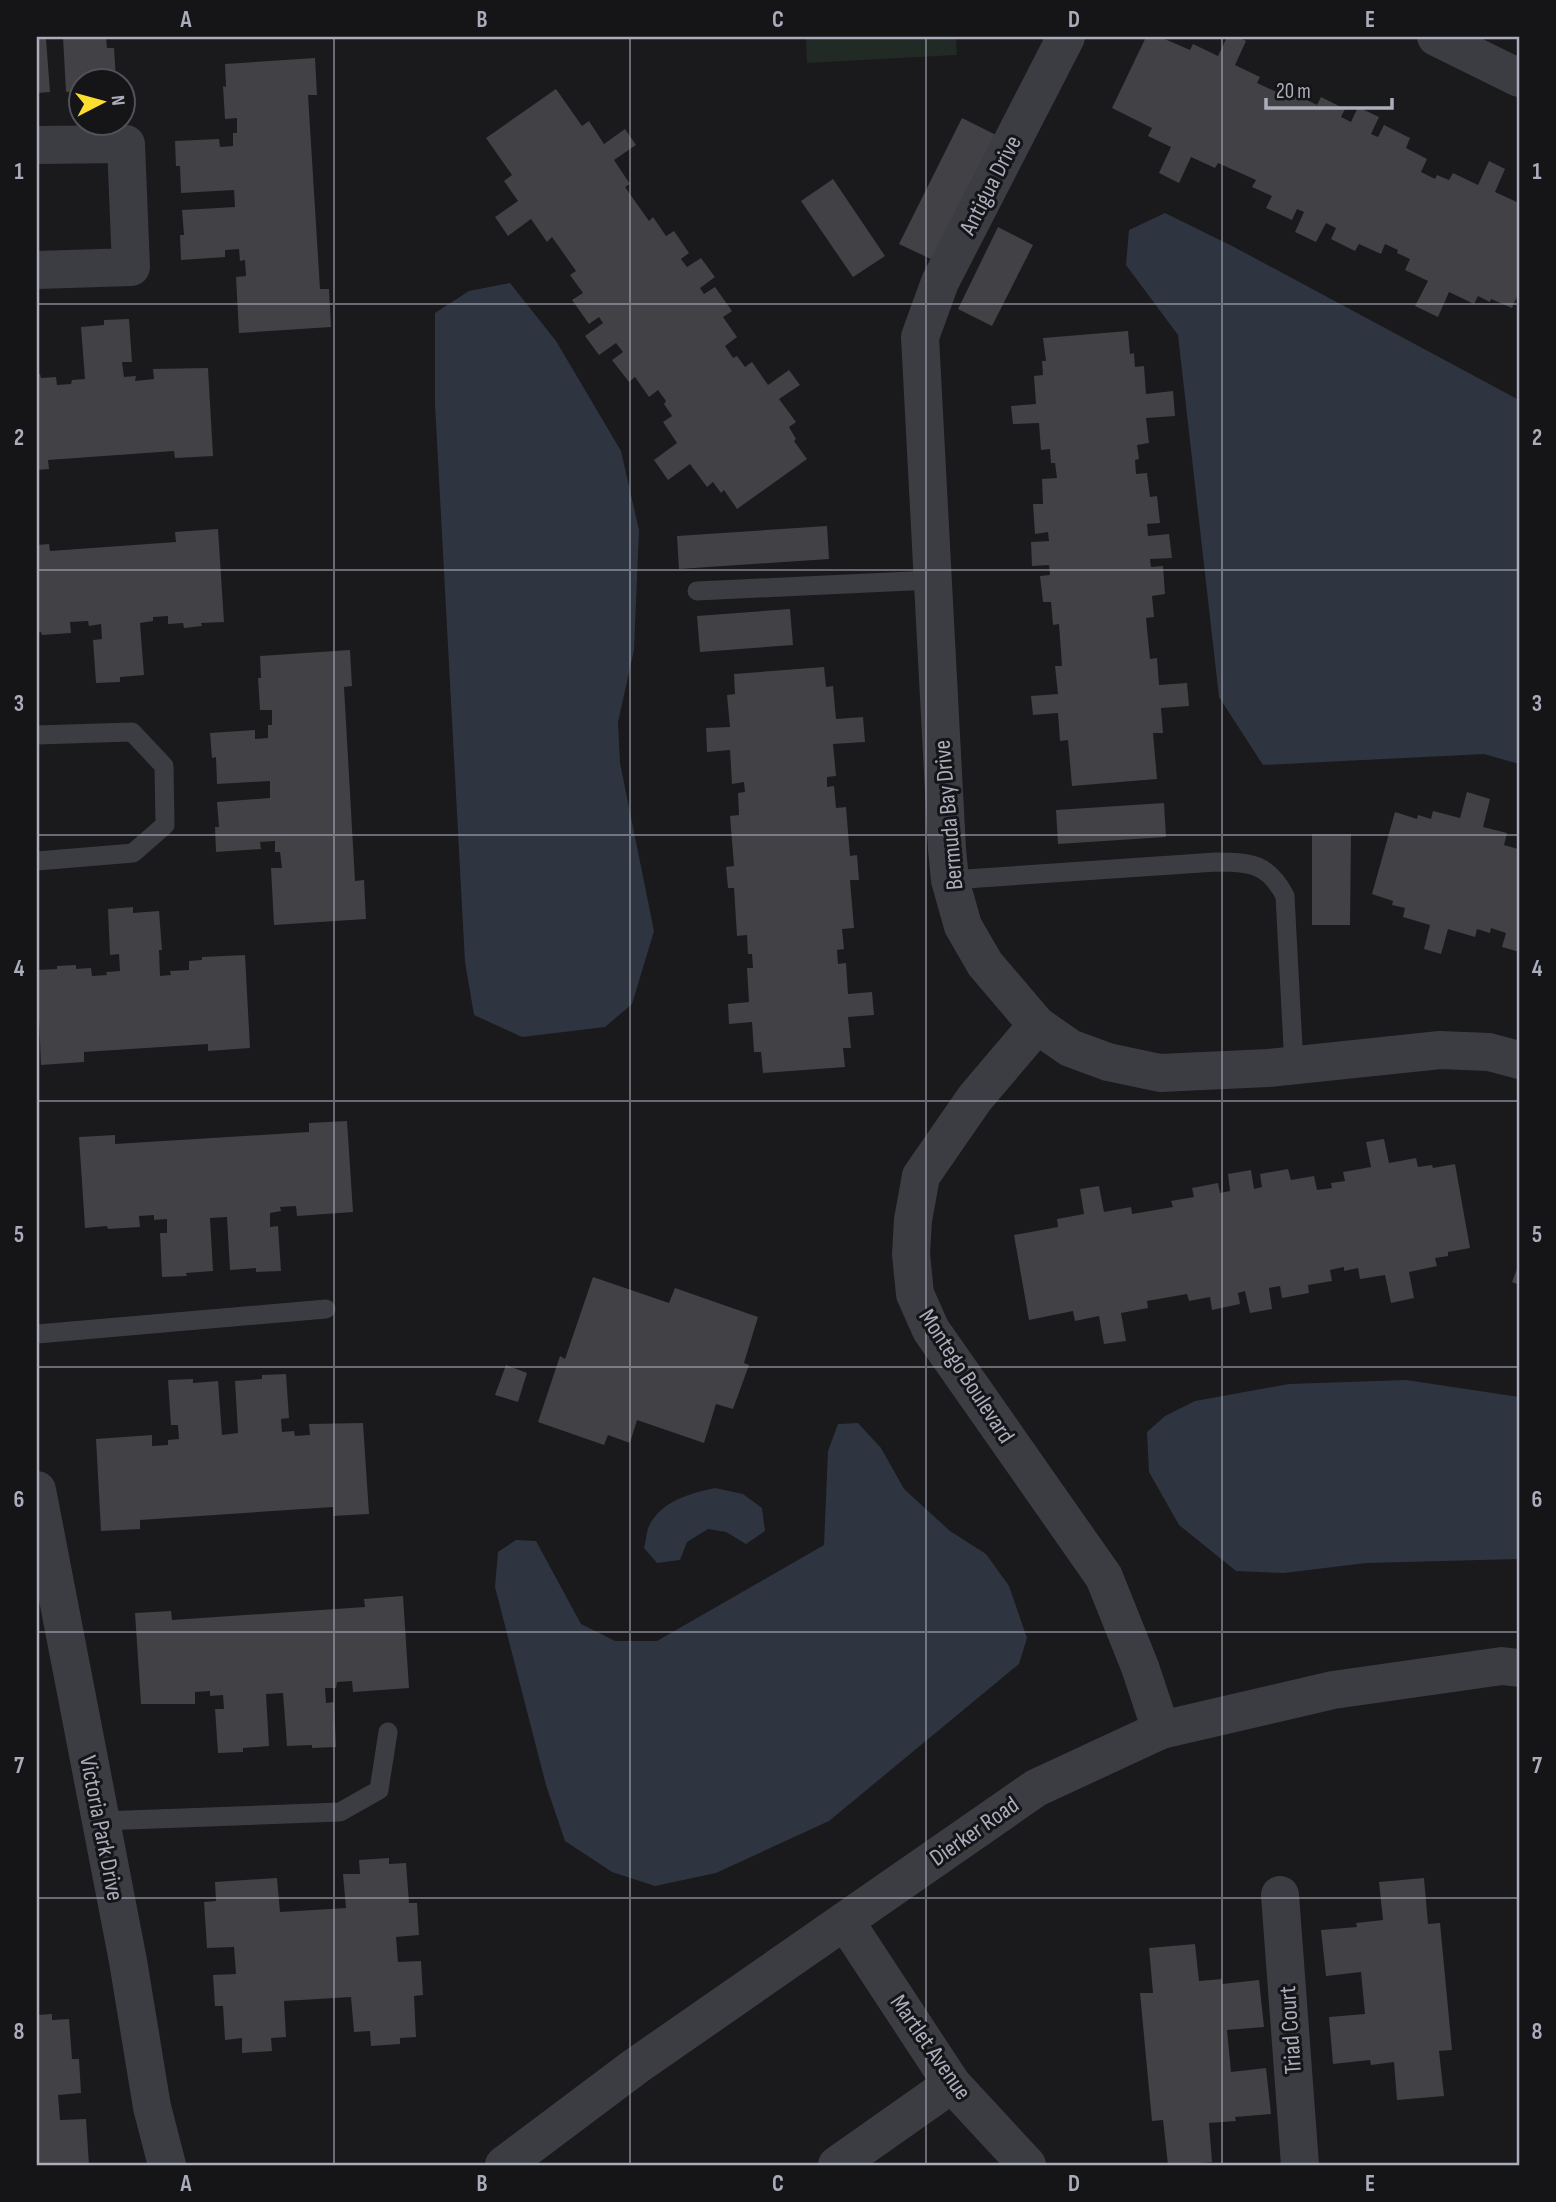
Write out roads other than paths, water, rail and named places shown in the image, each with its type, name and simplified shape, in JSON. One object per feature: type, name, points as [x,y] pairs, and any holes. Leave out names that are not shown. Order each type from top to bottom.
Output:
[{"type":"street","name":"Antigua Drive","points":[[920,337],[940,282],[1066,37]]},
{"type":"street","points":[[1436,37],[1519,78]]},
{"type":"street","points":[[37,145],[126,144],[131,267],[37,270]]},
{"type":"street","name":"Bermuda Bay Drive","points":[[920,337],[950,880],[963,926],[985,964],[1037,1026],[1070,1048],[1108,1062],[1160,1073],[1294,1066],[1440,1050],[1489,1052],[1519,1060]]},
{"type":"street","name":"Montego Boulevard","points":[[1037,1026],[975,1098],[921,1176],[911,1254],[915,1294],[931,1330],[1104,1577],[1140,1667],[1161,1730]]},
{"type":"street","name":"Victoria Park Drive","points":[[37,1490],[128,1961],[152,2107],[167,2165]]},
{"type":"street","name":"Dierker Road","points":[[504,2165],[636,2066],[1036,1788],[1161,1730],[1333,1689],[1502,1666],[1519,1668]]},
{"type":"street","name":"Triad Court","points":[[1280,1895],[1300,2165]]},
{"type":"street","name":"Martlet Avenue","points":[[845,1921],[952,2084],[1027,2165]]},
{"type":"street","points":[[837,2165],[952,2084]]},
{"type":"lane","points":[[697,592],[932,580]]},
{"type":"lane","points":[[37,735],[132,732],[164,766],[165,825],[133,853],[37,861]]},
{"type":"lane","points":[[950,880],[1216,862],[1243,862],[1265,870],[1276,879],[1285,895],[1294,1066]]},
{"type":"lane","points":[[37,1335],[326,1310]]},
{"type":"lane","points":[[101,1821],[340,1812],[379,1790],[388,1732]]},
{"type":"water","points":[[1165,213],[1234,247],[1519,400],[1519,764],[1484,754],[1263,765],[1219,697],[1178,335],[1126,265],[1129,230]]},
{"type":"water","points":[[510,283],[556,341],[621,451],[639,530],[634,650],[618,722],[620,763],[654,931],[632,1004],[605,1027],[522,1037],[474,1015],[465,962],[435,404],[435,313],[469,291]]},
{"type":"water","points":[[1406,1380],[1519,1397],[1519,1559],[1366,1563],[1284,1573],[1236,1571],[1179,1525],[1149,1472],[1147,1432],[1165,1416],[1195,1401],[1289,1384]]},
{"type":"water","points":[[858,1423],[881,1448],[904,1489],[950,1531],[986,1554],[1009,1586],[1027,1638],[1019,1664],[829,1821],[716,1873],[655,1886],[612,1872],[565,1841],[546,1785],[495,1587],[498,1552],[516,1540],[536,1541],[581,1624],[615,1641],[657,1641],[824,1545],[828,1451],[838,1424]]},
{"type":"water","points":[[715,1488],[743,1494],[762,1508],[765,1531],[746,1544],[726,1532],[708,1529],[687,1542],[680,1560],[657,1563],[644,1548],[654,1517],[669,1504]]}]
